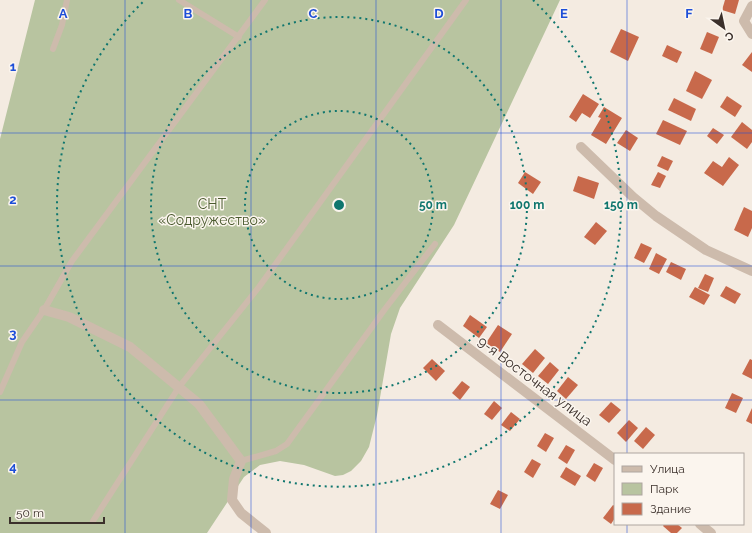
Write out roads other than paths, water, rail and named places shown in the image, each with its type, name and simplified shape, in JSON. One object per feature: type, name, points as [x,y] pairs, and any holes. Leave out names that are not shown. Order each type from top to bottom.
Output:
[{"type":"street","points":[[752,6],[744,21],[752,34]]},
{"type":"street","points":[[581,147],[633,197],[656,216],[706,250],[752,271]]},
{"type":"street","points":[[44,310],[69,317],[130,347],[199,404],[241,461],[234,480],[232,500],[241,513],[266,533]]},
{"type":"street","name":"9-я Восточная улица","points":[[438,325],[614,459]]},
{"type":"street","points":[[701,525],[711,533]]},
{"type":"lane","points":[[53,49],[62,24],[66,0]]},
{"type":"lane","points":[[179,0],[239,37]]},
{"type":"lane","points":[[0,392],[22,342],[44,310],[72,261],[266,0]]},
{"type":"lane","points":[[93,521],[179,387],[259,287],[466,0]]},
{"type":"lane","points":[[241,461],[276,451],[287,444],[385,309],[435,244]]},
{"type":"park label","name":"СНТ «Содружество»","points":[[212,212]]}]
